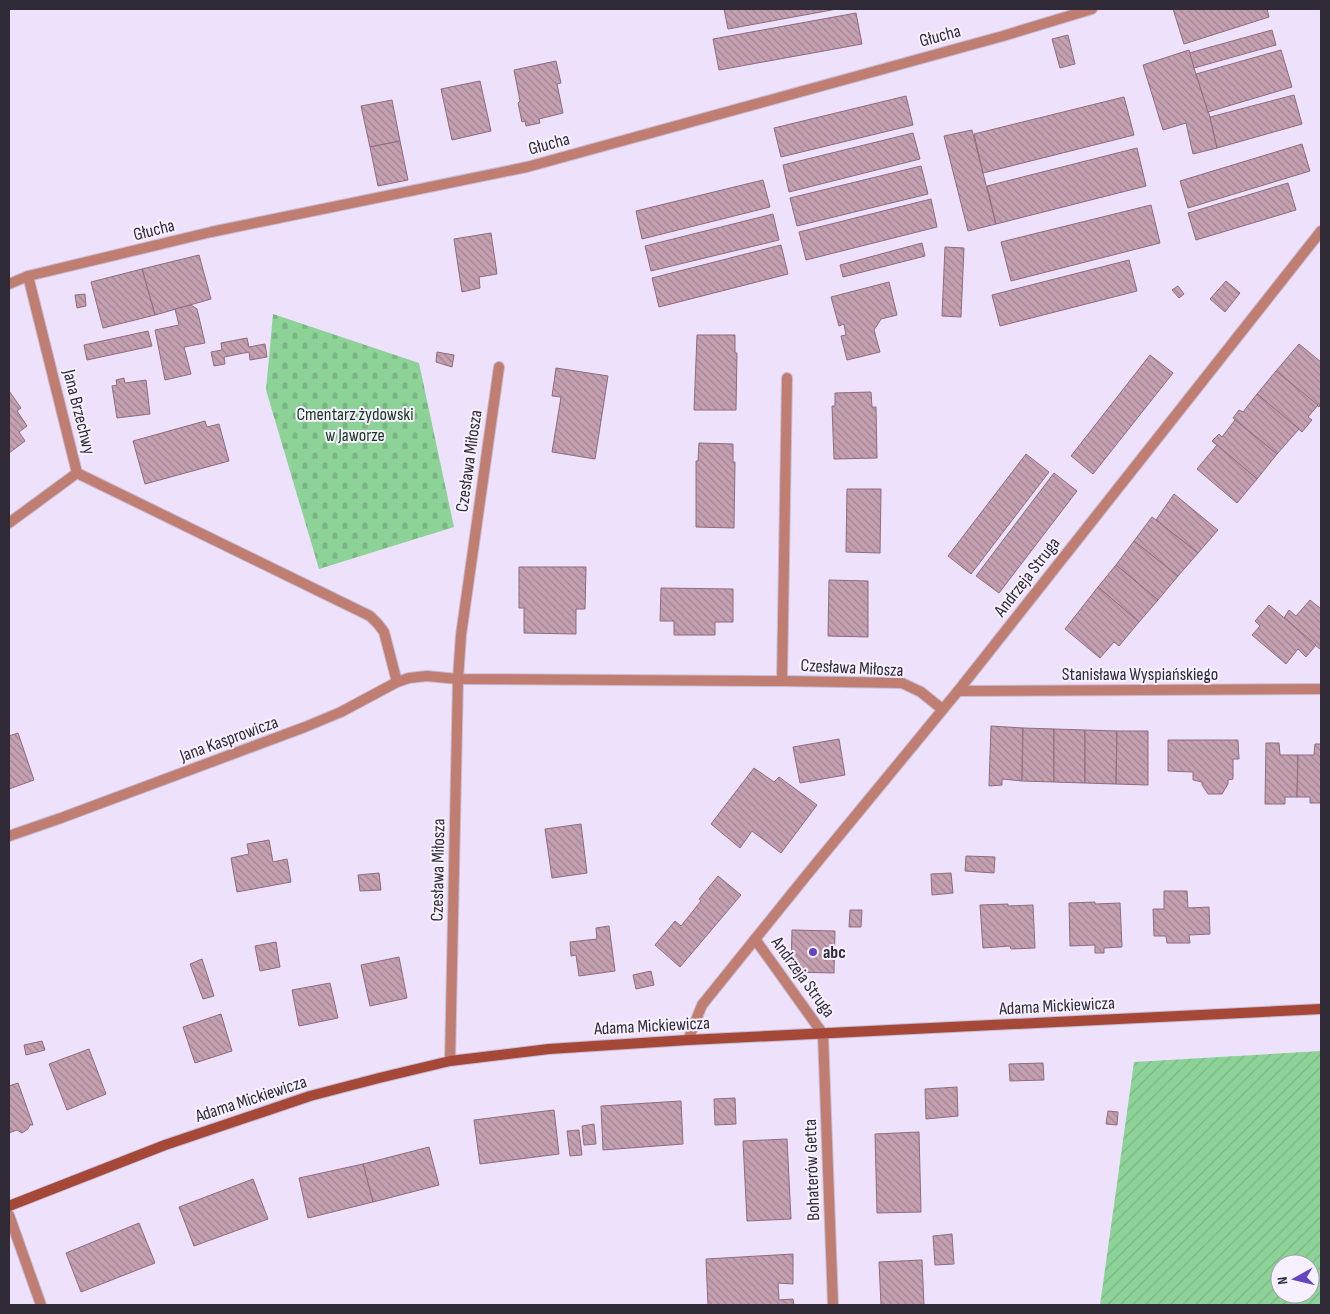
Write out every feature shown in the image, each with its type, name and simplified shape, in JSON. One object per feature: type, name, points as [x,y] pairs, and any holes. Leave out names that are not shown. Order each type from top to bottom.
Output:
[{"type":"main road","name":"Adama Mickiewicza","points":[[9,1206],[165,1144],[310,1096],[450,1062],[549,1049],[688,1040],[1321,1009]]},
{"type":"street","name":"Głucha","points":[[9,284],[28,276],[211,232],[527,167],[1003,36],[1092,9]]},
{"type":"street","name":"Andrzeja Struga","points":[[688,1040],[702,1005],[958,690],[1321,231]]},
{"type":"street","name":"Jana Brzechwy","points":[[9,524],[77,473],[28,276]]},
{"type":"street","name":"Czesława Miłosza","points":[[450,1062],[458,679],[462,635],[499,368]]},
{"type":"street","name":"Czesława Miłosza","points":[[782,681],[787,378]]},
{"type":"street","points":[[77,473],[370,616],[384,632],[398,682]]},
{"type":"street","name":"Jana Kasprowicza","points":[[9,836],[305,727],[341,712],[409,678],[427,676],[458,679]]},
{"type":"street","name":"Czesława Miłosza","points":[[458,679],[902,683],[921,692],[942,709]]},
{"type":"street","name":"Stanisława Wyspiańskiego","points":[[958,690],[1321,689]]},
{"type":"street","name":"Andrzeja Struga","points":[[755,939],[823,1034]]},
{"type":"street","name":"Bohaterów Getta","points":[[823,1034],[833,1305]]},
{"type":"street","points":[[9,1215],[41,1305]]},
{"type":"green space","name":"Cmentarz żydowski w Jaworze","points":[[273,314],[419,363],[454,527],[319,569],[266,390]]},
{"type":"green space","points":[[1321,1051],[1321,1305],[1100,1305],[1134,1062]]},
{"type":"building","points":[[724,9],[837,9],[728,29]]},
{"type":"building","points":[[1173,9],[1267,9],[1269,17],[1184,44]]},
{"type":"building","points":[[856,13],[862,44],[719,70],[713,39]]},
{"type":"building","points":[[1272,30],[1276,45],[1194,68],[1189,53]]},
{"type":"building","points":[[1068,35],[1075,64],[1060,68],[1052,39]]},
{"type":"building","points":[[1189,50],[1210,117],[1217,148],[1193,154],[1186,123],[1163,130],[1143,65]]},
{"type":"building","points":[[1281,50],[1292,87],[1208,112],[1196,74]]},
{"type":"building","points":[[556,61],[561,83],[557,84],[563,113],[539,119],[540,123],[526,126],[525,121],[522,122],[514,70]]},
{"type":"building","points":[[480,81],[491,131],[452,140],[441,89]]},
{"type":"building","points":[[1294,95],[1302,124],[1217,148],[1210,117]]},
{"type":"building","points":[[906,96],[913,125],[781,157],[774,128]]},
{"type":"building","points":[[1124,97],[1134,135],[983,173],[974,134]]},
{"type":"building","points":[[392,100],[400,141],[370,147],[361,106]]},
{"type":"building","points":[[972,130],[996,224],[968,231],[944,136]]},
{"type":"building","points":[[913,133],[920,159],[789,192],[783,165]]},
{"type":"building","points":[[400,141],[408,180],[378,186],[370,147]]},
{"type":"building","points":[[1302,144],[1310,171],[1188,208],[1180,181]]},
{"type":"building","points":[[1137,148],[1146,186],[996,224],[987,186]]},
{"type":"building","points":[[921,166],[928,194],[797,226],[790,198]]},
{"type":"building","points":[[763,180],[770,207],[642,239],[636,211]]},
{"type":"building","points":[[1288,183],[1296,210],[1196,240],[1188,213]]},
{"type":"building","points":[[931,199],[937,227],[806,260],[799,232]]},
{"type":"building","points":[[1151,205],[1160,243],[1011,281],[1001,242]]},
{"type":"building","points":[[773,214],[779,240],[651,271],[645,246]]},
{"type":"building","points":[[491,233],[497,274],[479,277],[480,288],[462,292],[454,239]]},
{"type":"building","points":[[922,243],[925,256],[843,277],[840,265]]},
{"type":"building","points":[[781,245],[788,274],[659,307],[652,278]]},
{"type":"building","points":[[945,247],[964,248],[961,317],[942,316]]},
{"type":"building","points":[[199,255],[211,299],[155,315],[142,269]]},
{"type":"building","points":[[1129,260],[1137,291],[1000,326],[992,295]]},
{"type":"building","points":[[142,269],[155,315],[103,328],[91,282]]},
{"type":"building","points":[[1226,281],[1240,293],[1225,312],[1210,299]]},
{"type":"building","points":[[889,282],[897,315],[881,319],[874,330],[880,352],[847,360],[841,336],[846,335],[844,324],[839,326],[831,297]]},
{"type":"building","points":[[1178,286],[1184,294],[1179,298],[1172,290]]},
{"type":"building","points":[[85,294],[86,306],[77,308],[75,295]]},
{"type":"building","points":[[191,305],[197,309],[205,343],[184,347],[191,374],[165,380],[155,330],[179,325],[175,309]]},
{"type":"building","points":[[148,331],[152,346],[87,360],[84,345]]},
{"type":"building","points":[[697,335],[735,335],[735,353],[737,353],[736,410],[694,410]]},
{"type":"building","points":[[247,338],[249,347],[265,344],[267,357],[250,360],[249,352],[224,357],[225,364],[214,366],[211,352],[222,350],[221,343]]},
{"type":"building","points":[[1299,344],[1321,362],[1321,404],[1319,407],[1276,371]]},
{"type":"building","points":[[437,352],[454,355],[452,367],[436,362]]},
{"type":"building","points":[[1150,355],[1173,373],[1093,474],[1071,456]]},
{"type":"building","points":[[556,368],[608,376],[595,459],[552,452],[561,397],[552,396]]},
{"type":"building","points":[[1276,371],[1318,405],[1308,417],[1312,420],[1302,432],[1257,394]]},
{"type":"building","points":[[124,378],[125,383],[146,380],[150,414],[117,418],[112,386],[117,385],[116,380]]},
{"type":"building","points":[[9,391],[21,408],[17,411],[27,426],[19,432],[25,441],[9,453]]},
{"type":"building","points":[[871,392],[872,407],[876,407],[877,458],[834,459],[832,406],[835,406],[835,393]]},
{"type":"building","points":[[1257,394],[1299,429],[1277,454],[1233,418],[1239,410],[1243,412]]},
{"type":"building","points":[[1235,420],[1277,454],[1257,479],[1212,441],[1219,434],[1222,437]]},
{"type":"building","points":[[205,421],[207,427],[219,424],[229,461],[145,484],[133,441]]},
{"type":"building","points":[[699,443],[733,444],[733,462],[735,462],[734,528],[696,527],[696,461],[698,461]]},
{"type":"building","points":[[1217,445],[1257,479],[1237,503],[1197,469]]},
{"type":"building","points":[[1026,454],[1049,472],[971,574],[948,556]]},
{"type":"building","points":[[1054,473],[1077,491],[999,593],[976,576]]},
{"type":"building","points":[[847,489],[881,489],[880,553],[846,552]]},
{"type":"building","points":[[1174,494],[1218,530],[1198,553],[1156,520]]},
{"type":"building","points":[[1152,517],[1198,553],[1178,576],[1134,541]]},
{"type":"building","points":[[1134,541],[1178,576],[1158,600],[1116,565]]},
{"type":"building","points":[[1116,565],[1158,600],[1139,622],[1098,587]]},
{"type":"building","points":[[519,567],[586,567],[585,609],[576,609],[576,634],[524,633],[524,608],[519,608]]},
{"type":"building","points":[[829,580],[868,581],[868,637],[828,636]]},
{"type":"building","points":[[1098,587],[1139,622],[1119,646],[1114,642],[1100,658],[1065,629]]},
{"type":"building","points":[[661,588],[733,589],[733,622],[715,622],[715,635],[674,635],[674,621],[660,621]]},
{"type":"building","points":[[1310,600],[1321,609],[1321,650],[1284,618],[1289,610],[1296,616]]},
{"type":"building","points":[[1269,605],[1316,645],[1306,657],[1298,649],[1286,664],[1252,635],[1260,626],[1255,621]]},
{"type":"building","points":[[991,726],[1023,728],[1022,781],[1002,779],[1002,785],[989,786]]},
{"type":"building","points":[[1023,728],[1054,729],[1054,782],[1022,781]]},
{"type":"building","points":[[1054,729],[1085,730],[1085,783],[1054,782]]},
{"type":"building","points":[[1085,730],[1117,731],[1116,784],[1085,783]]},
{"type":"building","points":[[1117,731],[1148,731],[1148,785],[1116,784]]},
{"type":"building","points":[[18,733],[34,780],[9,789],[9,736]]},
{"type":"building","points":[[839,739],[845,775],[800,783],[793,747]]},
{"type":"building","points":[[1168,740],[1238,740],[1239,759],[1233,759],[1233,779],[1228,780],[1228,784],[1222,794],[1208,794],[1202,782],[1193,780],[1193,772],[1168,771]]},
{"type":"building","points":[[1266,743],[1279,743],[1280,755],[1298,755],[1297,797],[1285,797],[1285,804],[1265,804]]},
{"type":"building","points":[[1315,744],[1321,744],[1321,803],[1310,803],[1310,797],[1297,797],[1298,755],[1314,755]]},
{"type":"building","points":[[754,768],[774,782],[779,777],[817,805],[781,853],[752,831],[740,848],[711,824]]},
{"type":"building","points":[[581,824],[587,873],[552,878],[545,829]]},
{"type":"building","points":[[269,840],[273,862],[287,859],[291,882],[237,892],[231,858],[249,854],[247,844]]},
{"type":"building","points":[[966,856],[995,857],[994,873],[965,871]]},
{"type":"building","points":[[379,873],[381,890],[360,891],[358,875]]},
{"type":"building","points":[[951,873],[953,893],[932,895],[931,874]]},
{"type":"building","points":[[718,876],[741,895],[680,967],[655,945],[675,921],[681,926],[701,901],[699,899]]},
{"type":"building","points":[[1164,891],[1187,891],[1188,908],[1209,907],[1210,934],[1189,935],[1190,943],[1167,943],[1166,936],[1154,936],[1153,909],[1164,909]]},
{"type":"building","points":[[1095,902],[1095,904],[1120,903],[1122,947],[1104,948],[1104,953],[1095,953],[1095,945],[1070,946],[1069,903]]},
{"type":"building","points":[[1008,904],[1008,906],[1033,905],[1035,948],[1011,949],[1010,946],[983,948],[980,905]]},
{"type":"building","points":[[850,910],[862,910],[861,927],[849,927]]},
{"type":"building","points":[[609,926],[615,971],[579,976],[576,955],[571,956],[570,942],[597,939],[596,928]]},
{"type":"building","name":"abc","points":[[792,930],[835,931],[834,973],[791,972]]},
{"type":"building","points":[[276,942],[280,967],[260,971],[255,946]]},
{"type":"building","points":[[399,957],[407,998],[370,1006],[361,965]]},
{"type":"building","points":[[202,959],[214,996],[203,999],[190,964]]},
{"type":"building","points":[[651,971],[654,985],[636,989],[633,975]]},
{"type":"building","points":[[330,983],[338,1018],[299,1026],[292,990]]},
{"type":"building","points":[[221,1014],[232,1051],[195,1063],[183,1027]]},
{"type":"building","points":[[42,1041],[45,1050],[26,1055],[24,1045]]},
{"type":"building","points":[[89,1049],[106,1094],[67,1110],[49,1064]]},
{"type":"building","points":[[1043,1063],[1044,1080],[1010,1081],[1009,1064]]},
{"type":"building","points":[[18,1083],[33,1125],[30,1125],[22,1133],[17,1130],[9,1133],[9,1086]]},
{"type":"building","points":[[957,1087],[958,1116],[926,1119],[925,1089]]},
{"type":"building","points":[[735,1098],[736,1124],[715,1125],[714,1099]]},
{"type":"building","points":[[681,1101],[683,1144],[603,1150],[601,1106]]},
{"type":"building","points":[[554,1110],[559,1154],[480,1164],[474,1120]]},
{"type":"building","points":[[1108,1111],[1118,1112],[1117,1125],[1106,1124]]},
{"type":"building","points":[[594,1124],[596,1144],[584,1145],[582,1126]]},
{"type":"building","points":[[579,1130],[582,1155],[570,1156],[567,1131]]},
{"type":"building","points":[[919,1132],[921,1212],[877,1213],[875,1134]]},
{"type":"building","points":[[787,1139],[791,1219],[747,1221],[743,1141]]},
{"type":"building","points":[[429,1147],[439,1185],[373,1202],[363,1164]]},
{"type":"building","points":[[363,1164],[373,1202],[308,1218],[299,1178]]},
{"type":"building","points":[[253,1179],[268,1219],[194,1246],[179,1207]]},
{"type":"building","points":[[139,1223],[155,1263],[81,1292],[66,1253]]},
{"type":"building","points":[[952,1234],[954,1264],[935,1265],[933,1236]]},
{"type":"building","points":[[793,1254],[793,1284],[778,1283],[779,1300],[793,1299],[794,1305],[708,1305],[706,1259]]},
{"type":"building","points":[[922,1260],[924,1305],[881,1305],[879,1262]]},
{"type":"place","name":"abc","points":[[813,952]]}]
